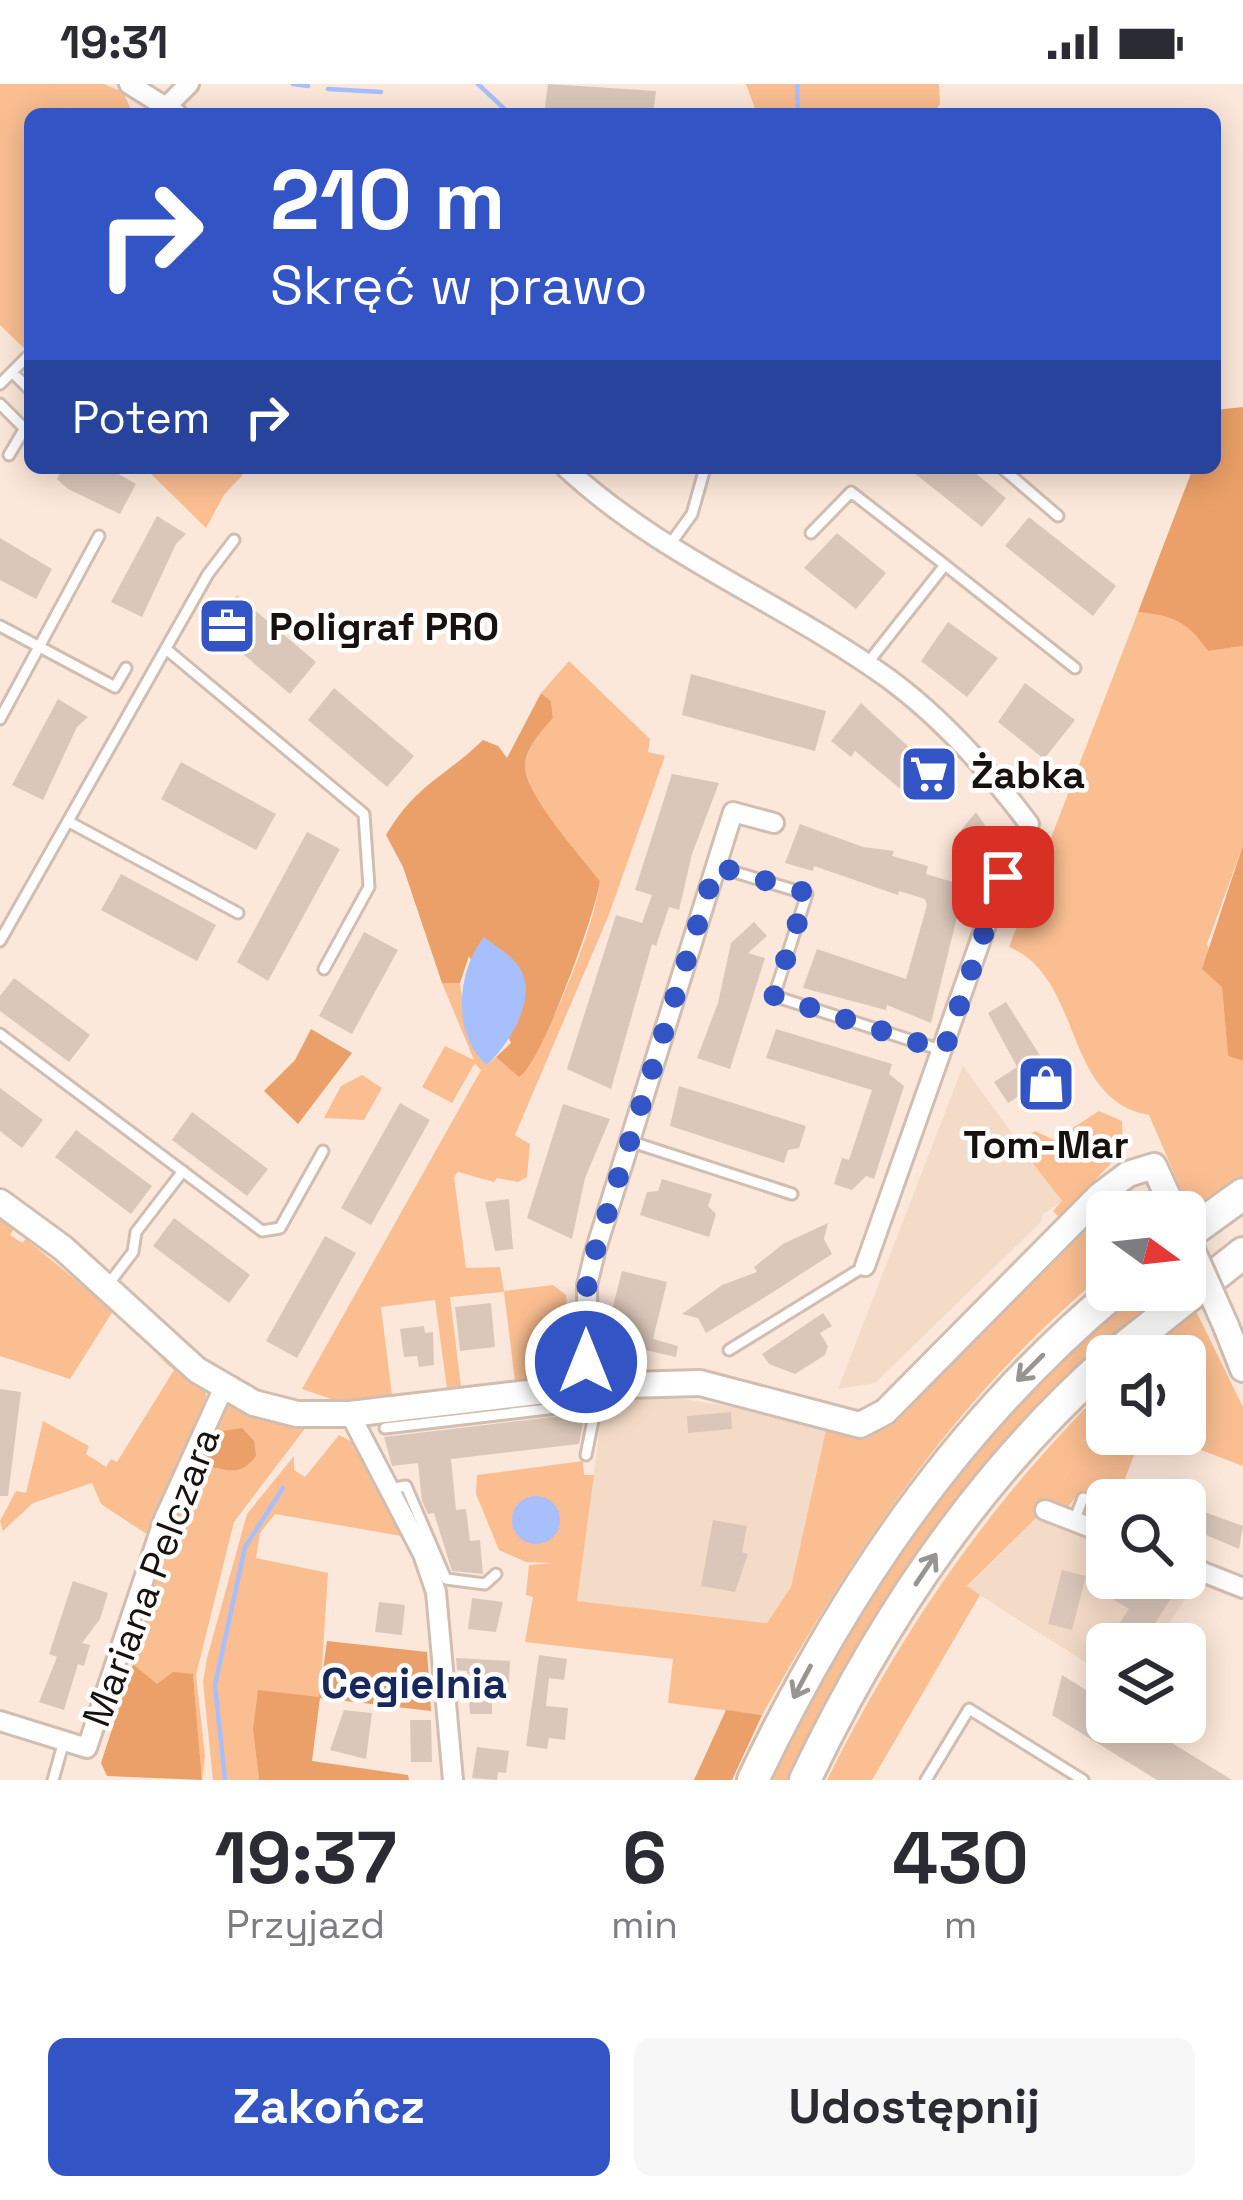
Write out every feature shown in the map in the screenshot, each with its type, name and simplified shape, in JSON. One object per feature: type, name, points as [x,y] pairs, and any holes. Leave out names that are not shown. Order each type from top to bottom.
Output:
[{"type":"main road","points":[[1206,1220],[1243,1194]]},
{"type":"main road","points":[[1140,1335],[1243,1253]]},
{"type":"main road","points":[[753,1780],[839,1614],[935,1474],[1019,1379],[1094,1311]]},
{"type":"main road","points":[[805,1780],[866,1665],[943,1544],[1036,1431],[1086,1382]]},
{"type":"street","points":[[135,85],[169,108]]},
{"type":"street","points":[[574,474],[668,546],[903,691],[971,755],[1029,824]]},
{"type":"street","points":[[590,1392],[587,1285],[733,812],[774,823]]},
{"type":"street","points":[[866,1266],[1003,877]]},
{"type":"street","points":[[1105,1191],[1128,1174],[1154,1166],[1165,1191]]},
{"type":"street","points":[[0,1202],[223,1388],[297,1414],[406,1415],[700,1383],[846,1424],[873,1421],[1086,1209]]},
{"type":"street","points":[[1206,1282],[1243,1369]]},
{"type":"street","name":"Mariana Pelczara","points":[[0,1721],[87,1748],[164,1519],[223,1388]]},
{"type":"street","points":[[350,1414],[436,1592],[453,1780]]},
{"type":"street","points":[[1045,1510],[1086,1526]]},
{"type":"street","points":[[1206,1573],[1243,1588]]},
{"type":"lane","points":[[0,384],[24,361]]},
{"type":"lane","points":[[12,372],[24,383]]},
{"type":"lane","points":[[0,404],[24,428]]},
{"type":"lane","points":[[9,455],[24,435]]},
{"type":"lane","points":[[668,546],[692,514],[703,474]]},
{"type":"lane","points":[[1009,474],[1058,516]]},
{"type":"lane","points":[[811,533],[851,492],[1075,668]]},
{"type":"lane","points":[[0,719],[99,536]]},
{"type":"lane","points":[[0,941],[166,649],[234,540]]},
{"type":"lane","points":[[866,665],[945,565]]},
{"type":"lane","points":[[0,626],[116,687],[126,668]]},
{"type":"lane","points":[[166,649],[364,814],[369,887],[324,969]]},
{"type":"lane","points":[[71,823],[238,913]]},
{"type":"lane","points":[[716,866],[807,893],[774,996],[944,1051]]},
{"type":"lane","points":[[0,1034],[262,1232],[273,1233],[323,1151]]},
{"type":"lane","points":[[629,1141],[792,1194]]},
{"type":"lane","points":[[106,1286],[134,1252],[136,1232],[183,1172]]},
{"type":"lane","points":[[729,1349],[866,1266]]},
{"type":"lane","points":[[586,1455],[590,1392]]},
{"type":"lane","points":[[385,1428],[406,1415]]},
{"type":"lane","points":[[388,1489],[406,1486],[446,1579],[485,1584],[496,1574]]},
{"type":"lane","points":[[1074,1521],[1083,1498]]},
{"type":"lane","points":[[926,1780],[969,1709],[1082,1780]]},
{"type":"lane","points":[[53,1780],[64,1741]]},
{"type":"shaded area","points":[[0,84],[104,84],[123,92],[130,108],[24,108],[24,348],[0,325]]},
{"type":"shaded area","points":[[746,84],[939,84],[937,108],[755,108]]},
{"type":"shaded area","points":[[1243,407],[1243,646],[1208,651],[1178,622],[1138,612],[1191,474],[1221,474],[1221,409]]},
{"type":"shaded area","points":[[151,474],[243,474],[224,495],[206,528]]},
{"type":"shaded area","points":[[1138,612],[1178,622],[1208,651],[1243,646],[1243,845],[1207,944],[1222,986],[1228,1056],[1243,1061],[1243,1180],[1206,1205],[1206,1191],[1182,1191],[1149,1115],[1121,1105],[1101,1087],[1050,984],[1033,963],[1009,947]]},
{"type":"shaded area","points":[[569,661],[650,739],[648,752],[665,756],[608,917],[515,1135],[530,1144],[527,1177],[494,1182],[458,1172],[454,1177],[466,1268],[500,1267],[504,1291],[553,1285],[566,1295],[570,1373],[515,1381],[504,1292],[450,1297],[461,1387],[447,1389],[435,1300],[381,1307],[392,1395],[343,1403],[302,1389],[481,1070],[475,1063],[452,1103],[422,1087],[445,1046],[474,1060],[442,983],[460,983],[464,1012],[487,1065],[496,1057],[520,1077],[557,1010],[596,904],[600,881],[545,810],[525,768],[531,747],[553,718],[551,701],[541,693]]},
{"type":"shaded area","points":[[541,693],[551,701],[553,718],[527,754],[528,780],[600,881],[553,1018],[519,1077],[496,1057],[511,1043],[469,956],[460,983],[442,983],[403,867],[386,835],[420,793],[483,740],[498,746],[507,758]]},
{"type":"shaded area","points":[[1243,845],[1243,1061],[1228,1056],[1222,987],[1202,969]]},
{"type":"shaded area","points":[[311,1029],[352,1053],[298,1124],[264,1091],[295,1060]]},
{"type":"shaded area","points":[[963,1066],[1062,1202],[1043,1214],[1041,1222],[875,1383],[838,1389]]},
{"type":"shaded area","points":[[362,1075],[382,1088],[364,1120],[324,1118],[341,1086]]},
{"type":"shaded area","points":[[1099,1111],[1122,1121],[1123,1151],[1059,1217],[1053,1211],[1062,1201],[1018,1144],[1035,1131],[1054,1140]]},
{"type":"shaded area","points":[[0,1220],[13,1230],[10,1235],[22,1243],[26,1239],[113,1311],[70,1379],[0,1356]]},
{"type":"shaded area","points":[[1086,1223],[1086,1290],[1003,1369],[914,1477],[834,1593],[762,1715],[668,1703],[673,1659],[525,1642],[533,1597],[526,1595],[529,1565],[553,1563],[526,1562],[499,1550],[476,1494],[477,1475],[583,1461],[584,1475],[594,1475],[577,1601],[767,1623],[791,1587],[826,1430],[872,1434],[892,1425]]},
{"type":"shaded area","points":[[1110,1311],[1150,1311],[1124,1335],[1086,1335]]},
{"type":"shaded area","points":[[1196,1311],[1243,1407],[1243,1466],[1206,1452],[1206,1335],[1167,1335]]},
{"type":"shaded area","points":[[1086,1335],[1086,1370],[1029,1422],[794,1780],[765,1780],[809,1693],[950,1472]]},
{"type":"shaded area","points":[[156,1355],[206,1391],[206,1397],[148,1535],[101,1504],[92,1483],[33,1503],[3,1531],[0,1521],[16,1491],[26,1493],[43,1421],[89,1446],[86,1454],[106,1467],[111,1459],[117,1462],[174,1370]]},
{"type":"shaded area","points":[[604,1397],[683,1399],[783,1415],[826,1430],[791,1587],[768,1623],[577,1601]]},
{"type":"shaded area","points":[[224,1403],[306,1427],[234,1522],[196,1675],[205,1756],[202,1780],[193,1675],[157,1685],[133,1664],[174,1512],[195,1466],[207,1465],[215,1435],[210,1433]]},
{"type":"shaded area","points":[[1086,1407],[1086,1455],[1134,1455],[1125,1479],[1086,1479],[1086,1496],[1078,1494],[1067,1508],[1043,1502],[1038,1516],[967,1586],[980,1595],[872,1780],[827,1780],[886,1671],[951,1571]]},
{"type":"shaded area","points":[[242,1428],[254,1441],[256,1456],[249,1464],[235,1470],[195,1466],[210,1433]]},
{"type":"shaded area","points":[[339,1435],[354,1443],[407,1537],[275,1514],[260,1533],[256,1558],[328,1573],[320,1697],[289,1696],[253,1730],[259,1780],[213,1780],[203,1682],[247,1514],[294,1456],[294,1470],[305,1477]]},
{"type":"shaded area","points":[[1038,1516],[1086,1536],[1086,1599],[1185,1599],[1170,1623],[1086,1623],[1086,1663],[967,1587]]},
{"type":"shaded area","points":[[327,1641],[427,1652],[431,1711],[320,1698],[312,1761],[408,1775],[409,1780],[259,1780],[253,1730],[258,1690],[319,1697]]},
{"type":"shaded area","points":[[133,1664],[157,1684],[173,1672],[193,1674],[202,1780],[107,1776],[101,1763]]},
{"type":"shaded area","points":[[726,1710],[762,1715],[732,1780],[694,1780]]},
{"type":"water","points":[[484,937],[515,962],[526,987],[513,1031],[487,1065],[468,1037],[462,1002],[468,967]]},
{"type":"water","points":[[536,1496],[553,1503],[560,1520],[553,1537],[536,1544],[519,1537],[512,1520],[519,1503]]},
{"type":"building","points":[[548,84],[656,91],[654,108],[545,108]]},
{"type":"building","points":[[60,474],[118,474],[136,484],[120,514],[57,479]]},
{"type":"building","points":[[916,474],[976,474],[1006,498],[982,527]]},
{"type":"building","points":[[157,516],[186,534],[176,544],[142,617],[111,602]]},
{"type":"building","points":[[1029,517],[1116,586],[1093,616],[1005,546]]},
{"type":"building","points":[[837,533],[886,573],[856,609],[804,568]]},
{"type":"building","points":[[0,538],[52,569],[36,599],[0,580]]},
{"type":"building","points":[[237,595],[316,662],[290,694],[210,626]]},
{"type":"building","points":[[948,622],[998,658],[967,697],[921,661]]},
{"type":"building","points":[[691,674],[826,711],[815,751],[682,715]]},
{"type":"building","points":[[1025,683],[1075,720],[1044,759],[998,722]]},
{"type":"building","points":[[334,688],[414,756],[387,787],[308,720]]},
{"type":"building","points":[[58,699],[88,717],[77,727],[43,800],[12,785]]},
{"type":"building","points":[[861,703],[938,774],[916,802],[855,751],[851,757],[831,741]]},
{"type":"building","points":[[181,762],[276,814],[256,850],[161,799]]},
{"type":"building","points":[[672,774],[719,783],[692,854],[679,910],[669,907],[656,946],[652,944],[611,1089],[567,1069],[616,915],[642,923],[652,895],[635,890]]},
{"type":"building","points":[[976,812],[990,833],[1007,859],[953,840]]},
{"type":"building","points":[[800,824],[863,847],[894,851],[892,856],[928,866],[926,874],[973,888],[966,910],[959,909],[931,1023],[887,1005],[886,1010],[803,988],[817,949],[906,979],[927,905],[925,899],[899,891],[898,895],[814,866],[813,871],[785,863]]},
{"type":"building","points":[[307,832],[340,849],[268,981],[237,962]]},
{"type":"building","points":[[121,874],[216,925],[197,961],[101,910]]},
{"type":"building","points":[[754,922],[767,936],[748,953],[765,958],[730,1069],[697,1058],[718,1003],[731,943]]},
{"type":"building","points":[[364,932],[398,950],[352,1034],[319,1016]]},
{"type":"building","points":[[14,978],[90,1035],[69,1062],[0,1011],[0,996]]},
{"type":"building","points":[[1006,1002],[1058,1084],[1044,1093],[1037,1084],[1008,1103],[994,1082],[1017,1067],[988,1013]]},
{"type":"building","points":[[776,1029],[892,1064],[889,1074],[904,1086],[874,1179],[866,1176],[852,1190],[834,1184],[842,1158],[849,1160],[872,1090],[766,1058]]},
{"type":"building","points":[[679,1086],[806,1126],[799,1148],[788,1150],[784,1163],[670,1126]]},
{"type":"building","points":[[0,1088],[43,1120],[22,1148],[0,1131]]},
{"type":"building","points":[[400,1103],[430,1120],[371,1225],[341,1208]]},
{"type":"building","points":[[563,1104],[610,1119],[585,1178],[572,1239],[527,1218]]},
{"type":"building","points":[[192,1112],[268,1169],[247,1196],[172,1140]]},
{"type":"building","points":[[76,1130],[152,1186],[131,1214],[55,1157]]},
{"type":"building","points":[[662,1179],[712,1194],[708,1206],[716,1214],[709,1237],[640,1215],[647,1192],[658,1191]]},
{"type":"building","points":[[509,1199],[513,1249],[495,1251],[485,1202]]},
{"type":"building","points":[[174,1218],[250,1275],[229,1303],[153,1246]]},
{"type":"building","points":[[828,1223],[824,1239],[832,1254],[770,1294],[706,1333],[698,1318],[682,1314],[722,1285],[757,1272],[754,1267],[783,1244]]},
{"type":"building","points":[[325,1236],[356,1253],[297,1358],[266,1341]]},
{"type":"building","points":[[622,1271],[667,1282],[653,1339],[678,1346],[676,1357],[632,1347],[632,1351],[617,1353],[611,1314]]},
{"type":"building","points":[[491,1303],[495,1347],[460,1351],[455,1307]]},
{"type":"building","points":[[823,1313],[832,1326],[820,1333],[828,1346],[825,1355],[795,1374],[769,1364],[762,1354]]},
{"type":"building","points":[[424,1326],[425,1333],[433,1332],[434,1365],[419,1367],[417,1356],[404,1357],[400,1329]]},
{"type":"building","points":[[0,1389],[21,1392],[8,1496],[0,1496]]},
{"type":"building","points":[[731,1412],[732,1429],[688,1433],[687,1416]]},
{"type":"building","points":[[585,1413],[579,1444],[451,1459],[456,1510],[466,1509],[470,1541],[480,1540],[483,1574],[452,1571],[434,1513],[428,1514],[422,1501],[418,1463],[392,1466],[384,1437]]},
{"type":"building","points":[[1206,1513],[1243,1526],[1239,1549],[1206,1535]]},
{"type":"building","points":[[713,1520],[747,1526],[742,1552],[748,1554],[735,1592],[701,1586]]},
{"type":"building","points":[[1062,1570],[1086,1576],[1072,1630],[1048,1624]]},
{"type":"building","points":[[73,1581],[108,1593],[100,1619],[82,1643],[90,1645],[84,1666],[78,1664],[64,1710],[39,1702],[57,1657],[49,1654]]},
{"type":"building","points":[[472,1598],[503,1602],[496,1632],[468,1629]]},
{"type":"building","points":[[1113,1599],[1170,1599],[1155,1623],[1120,1623],[1129,1609]]},
{"type":"building","points":[[379,1602],[405,1605],[402,1635],[375,1632]]},
{"type":"building","points":[[539,1655],[567,1659],[564,1680],[549,1678],[546,1706],[568,1708],[565,1740],[549,1738],[547,1749],[526,1746]]},
{"type":"building","points":[[456,1658],[510,1661],[509,1683],[492,1681],[492,1714],[470,1714],[467,1671],[457,1670]]},
{"type":"building","points":[[1062,1675],[1086,1690],[1086,1736],[1052,1715]]},
{"type":"building","points":[[344,1710],[372,1713],[366,1759],[330,1750]]},
{"type":"building","points":[[410,1720],[431,1720],[432,1762],[411,1762]]},
{"type":"building","points":[[1097,1743],[1172,1743],[1232,1780],[1157,1780]]},
{"type":"building","points":[[477,1747],[509,1751],[506,1773],[498,1772],[497,1780],[472,1778]]},
{"type":"waterway","points":[[293,84],[308,86]]},
{"type":"waterway","points":[[478,84],[504,108]]},
{"type":"waterway","points":[[797,84],[798,108]]},
{"type":"waterway","points":[[328,89],[381,92]]},
{"type":"waterway","points":[[225,1780],[215,1685],[245,1547],[283,1488]]},
{"type":"place","name":"Poligraf PRO","points":[[227,626]]},
{"type":"place","name":"Żabka","points":[[929,774]]},
{"type":"place","name":"Tom-Mar","points":[[1046,1084]]},
{"type":"district","name":"Cegielnia","points":[[414,1683]]},
{"type":"route","points":[[586,1362],[587,1285],[595,1252],[716,866],[807,893],[774,996],[944,1051],[1003,877]]}]
